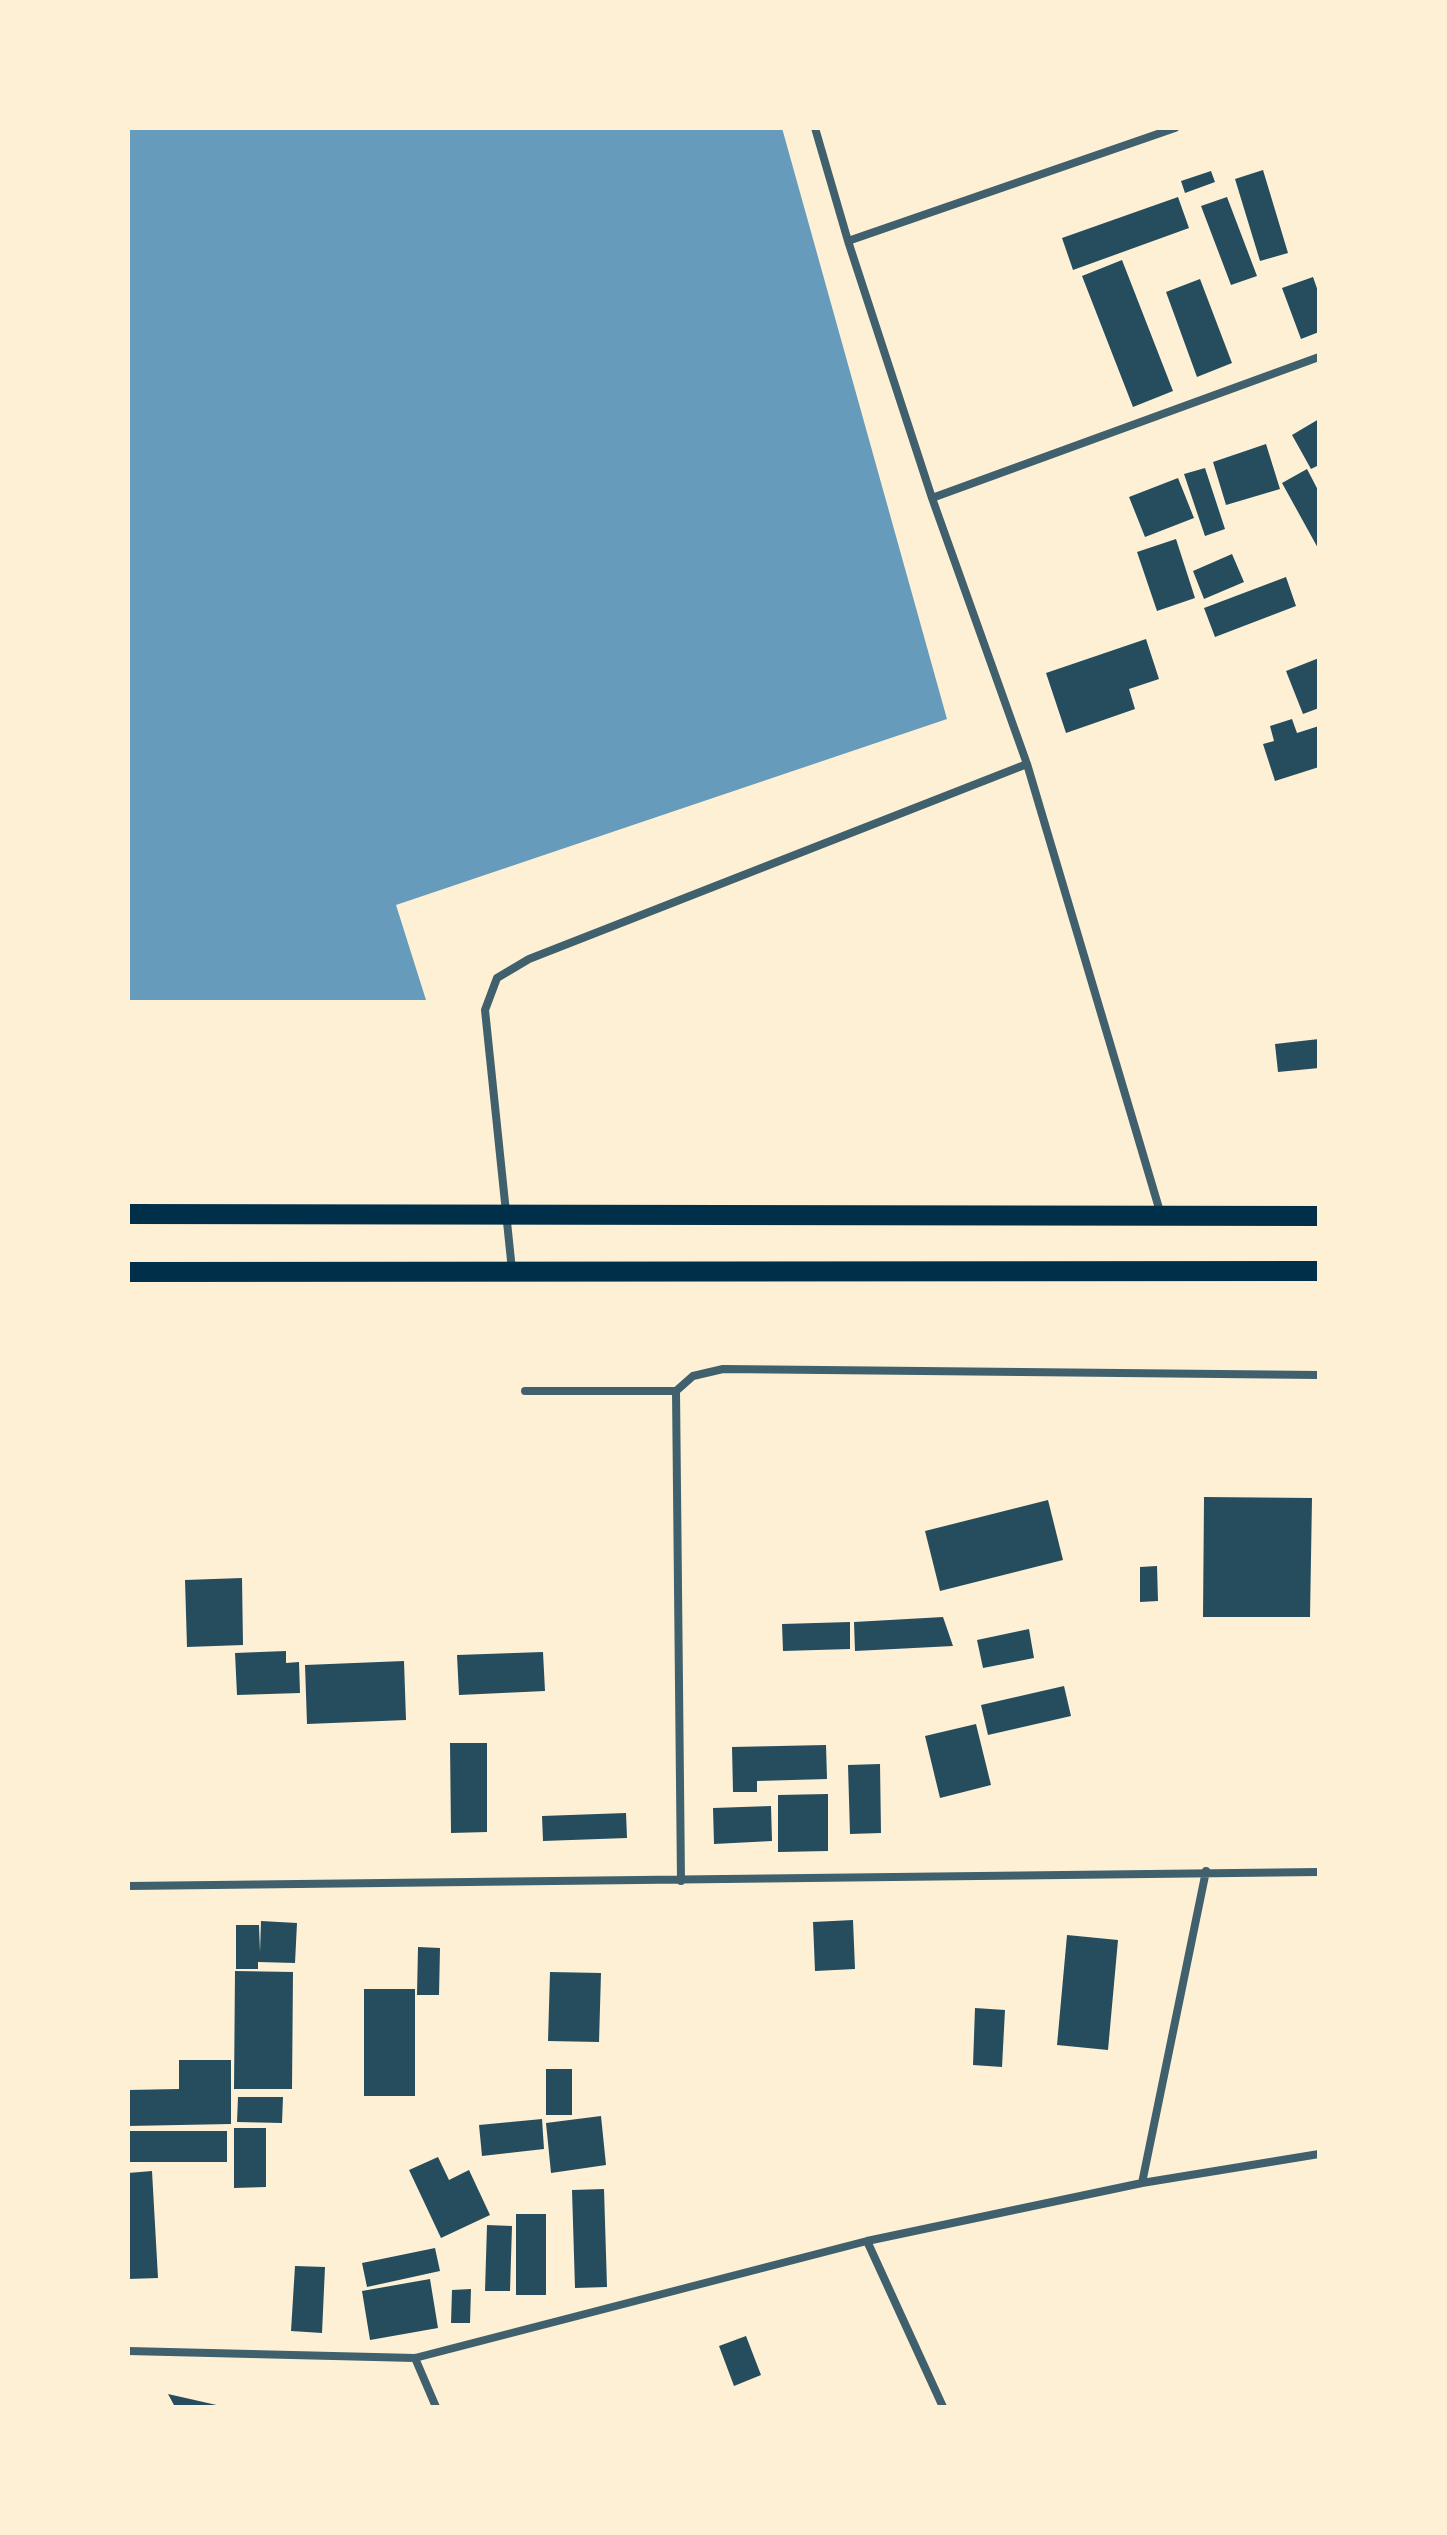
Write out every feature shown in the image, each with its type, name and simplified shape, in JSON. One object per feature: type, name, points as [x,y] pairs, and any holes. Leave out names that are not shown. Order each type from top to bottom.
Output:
[{"type":"main road","points":[[128,1214],[1319,1216]]},
{"type":"main road","points":[[128,1272],[1319,1271]]},
{"type":"street","points":[[815,128],[848,241],[932,498],[1027,764],[1162,1215]]},
{"type":"street","points":[[848,241],[1175,128]]},
{"type":"street","points":[[932,498],[1319,357]]},
{"type":"street","points":[[512,1270],[485,1010],[497,978],[529,959],[1027,764]]},
{"type":"street","points":[[525,1391],[676,1391],[693,1376],[723,1369],[1319,1375]]},
{"type":"street","points":[[676,1391],[681,1881]]},
{"type":"street","points":[[1142,2183],[1206,1871]]},
{"type":"street","points":[[128,1886],[1319,1872]]},
{"type":"street","points":[[128,2351],[415,2358],[867,2241],[1142,2183],[1319,2154]]},
{"type":"street","points":[[867,2241],[943,2407]]},
{"type":"street","points":[[415,2358],[436,2407]]},
{"type":"water","points":[[128,128],[782,128],[947,719],[396,905],[426,1000],[128,1000]]},
{"type":"building","points":[[1263,170],[1288,253],[1260,261],[1235,179]]},
{"type":"building","points":[[1211,171],[1215,182],[1185,193],[1181,181]]},
{"type":"building","points":[[1178,197],[1189,228],[1073,270],[1062,238]]},
{"type":"building","points":[[1227,197],[1257,276],[1231,285],[1201,206]]},
{"type":"building","points":[[1122,260],[1173,391],[1133,407],[1082,276]]},
{"type":"building","points":[[1313,277],[1319,294],[1319,332],[1301,339],[1282,288]]},
{"type":"building","points":[[1200,279],[1232,363],[1197,377],[1166,292]]},
{"type":"building","points":[[1319,419],[1319,465],[1311,469],[1292,435]]},
{"type":"building","points":[[1266,444],[1280,489],[1226,505],[1213,462]]},
{"type":"building","points":[[1205,468],[1225,529],[1205,536],[1184,474]]},
{"type":"building","points":[[1307,469],[1319,492],[1319,550],[1282,483]]},
{"type":"building","points":[[1178,478],[1194,518],[1145,537],[1129,497]]},
{"type":"building","points":[[1176,539],[1195,598],[1157,611],[1137,552]]},
{"type":"building","points":[[1232,554],[1244,582],[1204,599],[1193,571]]},
{"type":"building","points":[[1286,577],[1296,606],[1215,637],[1204,608]]},
{"type":"building","points":[[1146,639],[1159,679],[1129,689],[1135,709],[1066,733],[1046,673]]},
{"type":"building","points":[[1319,658],[1319,708],[1303,714],[1286,671]]},
{"type":"building","points":[[1292,719],[1297,733],[1319,726],[1319,767],[1275,781],[1263,744],[1274,741],[1270,726]]},
{"type":"building","points":[[1319,1039],[1319,1068],[1278,1072],[1275,1044]]},
{"type":"building","points":[[1204,1497],[1312,1498],[1310,1617],[1203,1617]]},
{"type":"building","points":[[1048,1500],[1063,1560],[940,1591],[925,1531]]},
{"type":"building","points":[[1157,1566],[1158,1601],[1140,1602],[1140,1567]]},
{"type":"building","points":[[242,1578],[243,1645],[187,1647],[185,1580]]},
{"type":"building","points":[[943,1617],[953,1646],[855,1651],[854,1622]]},
{"type":"building","points":[[850,1622],[850,1649],[783,1651],[782,1624]]},
{"type":"building","points":[[1029,1629],[1034,1658],[983,1668],[977,1640]]},
{"type":"building","points":[[286,1651],[286,1663],[299,1662],[300,1693],[237,1695],[235,1653]]},
{"type":"building","points":[[543,1652],[545,1691],[459,1695],[457,1655]]},
{"type":"building","points":[[404,1661],[406,1720],[307,1724],[305,1665]]},
{"type":"building","points":[[1064,1686],[1071,1716],[988,1735],[981,1705]]},
{"type":"building","points":[[976,1724],[991,1785],[940,1798],[925,1736]]},
{"type":"building","points":[[450,1743],[487,1743],[487,1832],[451,1833]]},
{"type":"building","points":[[826,1745],[827,1779],[757,1781],[757,1792],[733,1792],[732,1747]]},
{"type":"building","points":[[880,1764],[881,1833],[850,1834],[848,1765]]},
{"type":"building","points":[[828,1794],[828,1851],[778,1852],[778,1795]]},
{"type":"building","points":[[771,1806],[772,1841],[714,1844],[713,1808]]},
{"type":"building","points":[[626,1813],[627,1838],[543,1841],[542,1816]]},
{"type":"building","points":[[853,1920],[855,1969],[815,1971],[813,1922]]},
{"type":"building","points":[[261,1921],[297,1923],[295,1963],[258,1962],[258,1969],[236,1969],[236,1925],[259,1925],[260,1952]]},
{"type":"building","points":[[1067,1935],[1118,1940],[1108,2050],[1057,2045]]},
{"type":"building","points":[[418,1947],[440,1948],[439,1995],[417,1995]]},
{"type":"building","points":[[235,1971],[293,1972],[292,2089],[234,2089]]},
{"type":"building","points":[[550,1972],[601,1973],[599,2042],[548,2041]]},
{"type":"building","points":[[364,1989],[415,1989],[415,2096],[364,2096]]},
{"type":"building","points":[[975,2008],[1005,2010],[1002,2067],[973,2065]]},
{"type":"building","points":[[179,2060],[231,2060],[231,2124],[128,2126],[128,2090],[179,2089]]},
{"type":"building","points":[[546,2069],[572,2069],[572,2115],[546,2115]]},
{"type":"building","points":[[238,2097],[283,2097],[282,2123],[237,2122]]},
{"type":"building","points":[[601,2116],[606,2165],[551,2173],[546,2123]]},
{"type":"building","points":[[542,2119],[544,2149],[482,2156],[479,2125]]},
{"type":"building","points":[[234,2128],[266,2128],[266,2187],[234,2188]]},
{"type":"building","points":[[128,2131],[227,2131],[227,2162],[128,2162]]},
{"type":"building","points":[[438,2157],[449,2180],[469,2170],[490,2215],[441,2238],[409,2170]]},
{"type":"building","points":[[152,2171],[158,2278],[128,2279],[128,2173]]},
{"type":"building","points":[[604,2189],[607,2287],[575,2288],[572,2190]]},
{"type":"building","points":[[516,2214],[546,2214],[546,2295],[516,2295]]},
{"type":"building","points":[[487,2225],[512,2226],[510,2291],[485,2291]]},
{"type":"building","points":[[435,2248],[440,2271],[367,2287],[362,2263]]},
{"type":"building","points":[[295,2266],[325,2267],[322,2333],[291,2331]]},
{"type":"building","points":[[430,2279],[438,2328],[370,2340],[362,2291]]},
{"type":"building","points":[[471,2289],[470,2323],[451,2323],[452,2290]]},
{"type":"building","points":[[746,2336],[761,2375],[734,2386],[719,2346]]},
{"type":"building","points":[[168,2394],[221,2406],[221,2407],[175,2407]]}]
